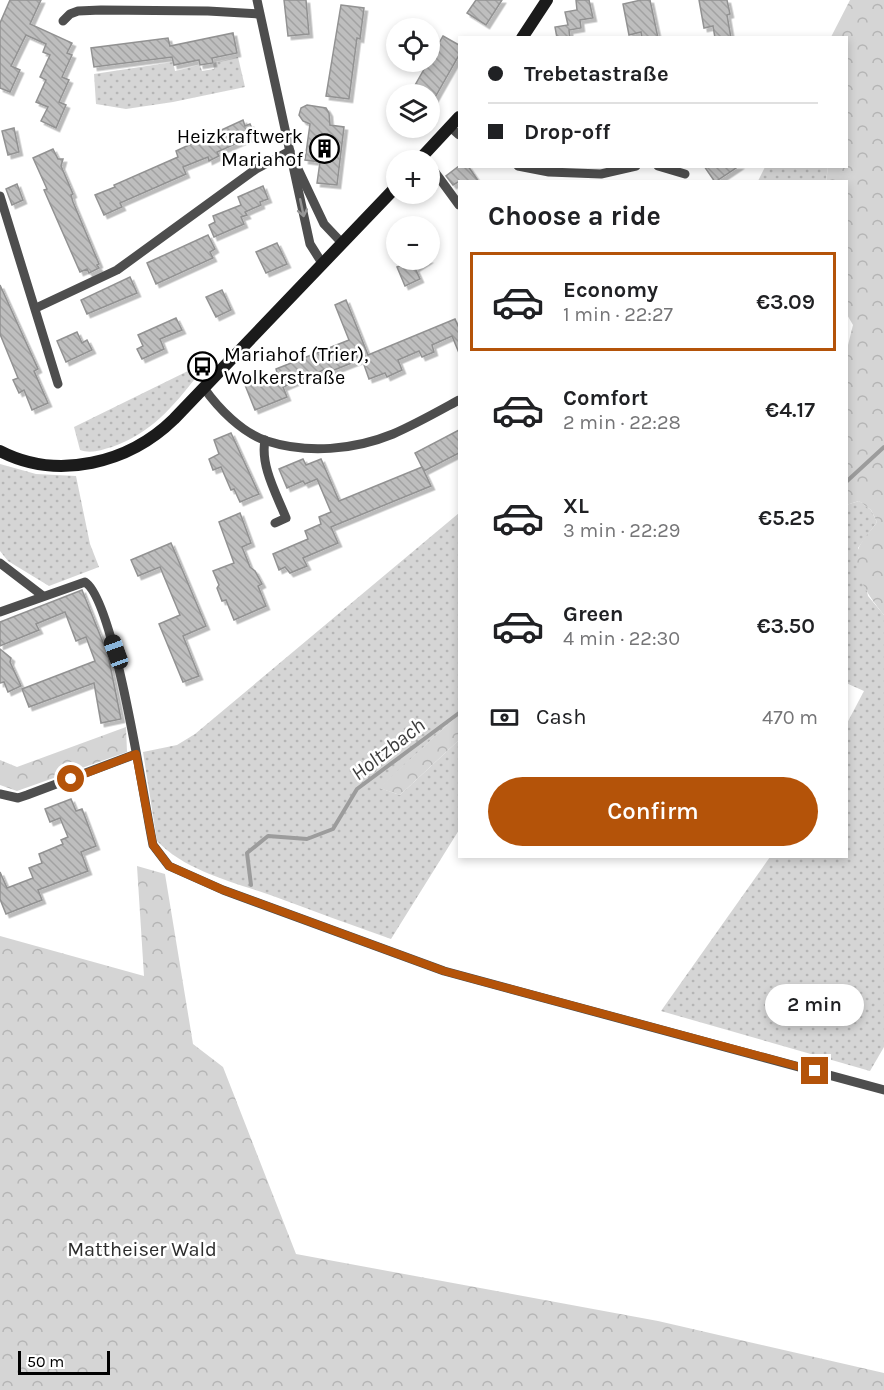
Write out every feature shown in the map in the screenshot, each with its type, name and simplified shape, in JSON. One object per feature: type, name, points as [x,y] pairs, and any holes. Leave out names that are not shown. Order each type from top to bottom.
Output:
[{"type":"street","points":[[257,0],[310,244],[322,263]]},
{"type":"street","points":[[523,36],[547,0]]},
{"type":"street","points":[[63,21],[78,10],[208,11],[259,14]]},
{"type":"street","points":[[435,150],[454,131]]},
{"type":"street","points":[[290,151],[324,224],[342,243]]},
{"type":"street","points":[[36,308],[117,270],[256,169],[290,151]]},
{"type":"street","points":[[528,168],[548,172],[601,174],[627,168]]},
{"type":"street","points":[[665,168],[686,174]]},
{"type":"street","points":[[440,181],[458,204]]},
{"type":"street","points":[[0,196],[58,384]]},
{"type":"street","points":[[0,452],[43,465],[79,465],[104,460],[139,447],[155,435],[204,388],[386,197]]},
{"type":"street","points":[[204,388],[214,402],[237,423],[265,440],[299,448],[344,447],[361,444],[393,434],[458,401]]},
{"type":"street","points":[[265,440],[266,465],[286,518],[275,523]]},
{"type":"street","points":[[0,564],[43,596]]},
{"type":"street","points":[[0,612],[85,582],[93,590],[116,652],[153,845],[169,866],[223,890],[444,971],[884,1090]]},
{"type":"street","points":[[0,794],[18,798],[136,754]]},
{"type":"green space","points":[[850,0],[884,0],[884,615],[873,601],[860,577],[857,559],[859,546],[877,522],[871,510],[859,501],[848,504],[848,345],[853,325],[848,316],[848,180],[826,180],[828,168],[848,168],[848,36],[832,36]]},
{"type":"green space","points":[[238,57],[245,87],[126,109],[96,104],[94,74],[173,62],[175,71],[200,65],[202,71],[214,69],[213,63]]},
{"type":"green space","points":[[764,168],[828,168],[826,180],[758,180]]},
{"type":"green space","points":[[192,369],[197,376],[179,399],[149,427],[112,447],[92,452],[80,450],[74,427]]},
{"type":"green space","points":[[0,464],[36,474],[76,476],[90,544],[99,567],[49,586],[8,561],[0,551]]},
{"type":"green space","points":[[859,501],[871,510],[877,522],[858,548],[868,596],[884,615],[884,1047],[870,1071],[661,1011],[769,858],[848,858],[848,721],[864,691],[848,684],[848,504]]},
{"type":"green space","points":[[458,514],[458,715],[380,788],[400,795],[458,741],[458,832],[391,939],[212,875],[182,861],[157,841],[143,752],[177,745],[195,734]]},
{"type":"green space","points":[[458,715],[458,741],[400,795],[379,788]]},
{"type":"green space","points":[[126,727],[127,752],[17,791],[0,785],[0,760],[17,767]]},
{"type":"green space","name":"Mattheiser Wald","points":[[137,866],[165,874],[193,1044],[223,1067],[296,1254],[658,1321],[884,1373],[884,1390],[0,1390],[0,936],[144,976]]},
{"type":"building","points":[[10,0],[41,0],[30,24],[72,43],[67,53],[72,55],[62,77],[69,80],[59,102],[66,105],[56,128],[41,121],[48,107],[36,102],[46,80],[40,77],[50,55],[43,52],[46,44],[26,35],[11,66],[20,70],[10,92],[0,88],[0,23]]},
{"type":"building","points":[[284,0],[306,0],[309,34],[288,36]]},
{"type":"building","points":[[476,0],[502,0],[486,25],[467,13]]},
{"type":"building","points":[[576,0],[589,0],[593,18],[580,20],[581,28],[569,30],[570,36],[557,36],[555,27],[568,25],[565,12],[577,10]]},
{"type":"building","points":[[650,0],[658,36],[642,36],[641,32],[629,35],[623,4]]},
{"type":"building","points":[[699,0],[727,0],[731,36],[715,36],[713,26],[704,28]]},
{"type":"building","points":[[341,5],[364,8],[360,39],[357,38],[349,99],[326,96]]},
{"type":"building","points":[[233,33],[237,53],[212,58],[213,63],[200,65],[199,60],[174,65],[172,57],[94,67],[91,48],[168,38],[170,46]]},
{"type":"building","points":[[443,36],[458,44],[458,57],[440,89],[440,84],[416,84],[423,72],[440,72],[440,41]]},
{"type":"building","points":[[307,105],[326,108],[330,125],[344,127],[337,185],[317,183],[320,162],[305,160],[310,124],[303,121],[299,115],[301,108]]},
{"type":"building","points":[[243,120],[245,126],[250,124],[255,135],[217,152],[219,156],[209,161],[208,157],[183,167],[186,174],[120,203],[122,207],[104,215],[95,195],[178,157],[176,151]]},
{"type":"building","points":[[14,128],[19,152],[8,155],[2,131]]},
{"type":"building","points":[[53,149],[58,159],[63,159],[61,166],[73,194],[71,195],[73,202],[99,264],[97,265],[99,268],[89,273],[87,269],[80,272],[44,190],[47,189],[33,158]]},
{"type":"building","points":[[458,167],[469,168],[478,180],[458,180],[453,185],[446,176]]},
{"type":"building","points":[[705,168],[736,168],[718,180],[714,180]]},
{"type":"building","points":[[17,184],[23,200],[12,205],[6,189]]},
{"type":"building","points":[[263,186],[268,199],[245,212],[247,215],[241,217],[244,224],[214,237],[209,225],[215,222],[213,216],[241,205],[238,197]]},
{"type":"building","points":[[208,235],[215,249],[210,252],[213,258],[156,284],[147,263]]},
{"type":"building","points":[[277,243],[287,264],[266,273],[256,252]]},
{"type":"building","points":[[398,270],[416,270],[420,279],[405,286]]},
{"type":"building","points":[[130,277],[137,293],[87,314],[81,300]]},
{"type":"building","points":[[0,285],[38,369],[34,371],[48,403],[32,410],[24,390],[19,393],[13,380],[18,378],[0,334]]},
{"type":"building","points":[[222,290],[231,310],[216,317],[206,297]]},
{"type":"building","points":[[346,300],[368,355],[455,319],[458,326],[458,351],[452,336],[432,345],[434,352],[422,357],[419,351],[398,360],[402,370],[387,377],[385,373],[369,379],[362,359],[329,372],[328,368],[283,387],[287,397],[255,410],[245,385],[254,381],[256,385],[278,376],[276,369],[349,340],[335,305]]},
{"type":"building","points":[[176,318],[182,330],[160,339],[164,349],[142,359],[137,349],[143,346],[138,335]]},
{"type":"building","points":[[77,332],[82,343],[87,340],[92,350],[66,362],[57,341]]},
{"type":"building","points":[[458,431],[458,454],[424,471],[415,453]]},
{"type":"building","points":[[231,433],[259,494],[240,502],[234,489],[231,490],[221,467],[213,470],[209,459],[219,454],[214,440]]},
{"type":"building","points":[[303,459],[306,465],[321,459],[339,501],[422,467],[431,486],[331,527],[338,543],[303,558],[307,566],[290,573],[285,567],[279,570],[273,554],[308,539],[305,531],[321,524],[319,517],[331,512],[317,479],[305,484],[303,481],[287,488],[279,469]]},
{"type":"building","points":[[240,513],[251,543],[242,547],[250,567],[262,584],[258,586],[266,606],[234,620],[226,600],[222,601],[213,571],[234,563],[219,522]]},
{"type":"building","points":[[171,543],[206,626],[183,636],[199,676],[183,682],[159,624],[180,615],[160,567],[138,576],[131,560]]},
{"type":"building","points":[[82,590],[108,655],[121,719],[101,723],[94,683],[29,707],[22,689],[95,661],[86,637],[76,641],[65,612],[36,624],[39,630],[0,646],[0,622]]},
{"type":"building","points":[[0,649],[11,658],[10,662],[21,686],[8,692],[4,682],[0,683]]},
{"type":"building","points":[[71,799],[76,811],[82,809],[96,846],[81,852],[88,871],[38,890],[42,900],[6,914],[0,899],[0,872],[7,888],[33,878],[29,868],[42,863],[39,854],[63,844],[61,840],[68,837],[60,818],[50,822],[45,809]]},
{"type":"waterway","name":"Holtzbach","points":[[848,480],[884,447]]},
{"type":"waterway","name":"Holtzbach","points":[[251,885],[247,853],[268,836],[307,839],[333,829],[357,789],[458,714]]},
{"type":"place","name":"Heizkraftwerk Mariahof","points":[[324,148]]},
{"type":"place","name":"Mariahof (Trier), Wolkerstraße","points":[[203,366]]},
{"type":"route","points":[[71,779],[136,754],[153,845],[159,855],[169,866],[223,890],[444,971],[815,1071]]}]
